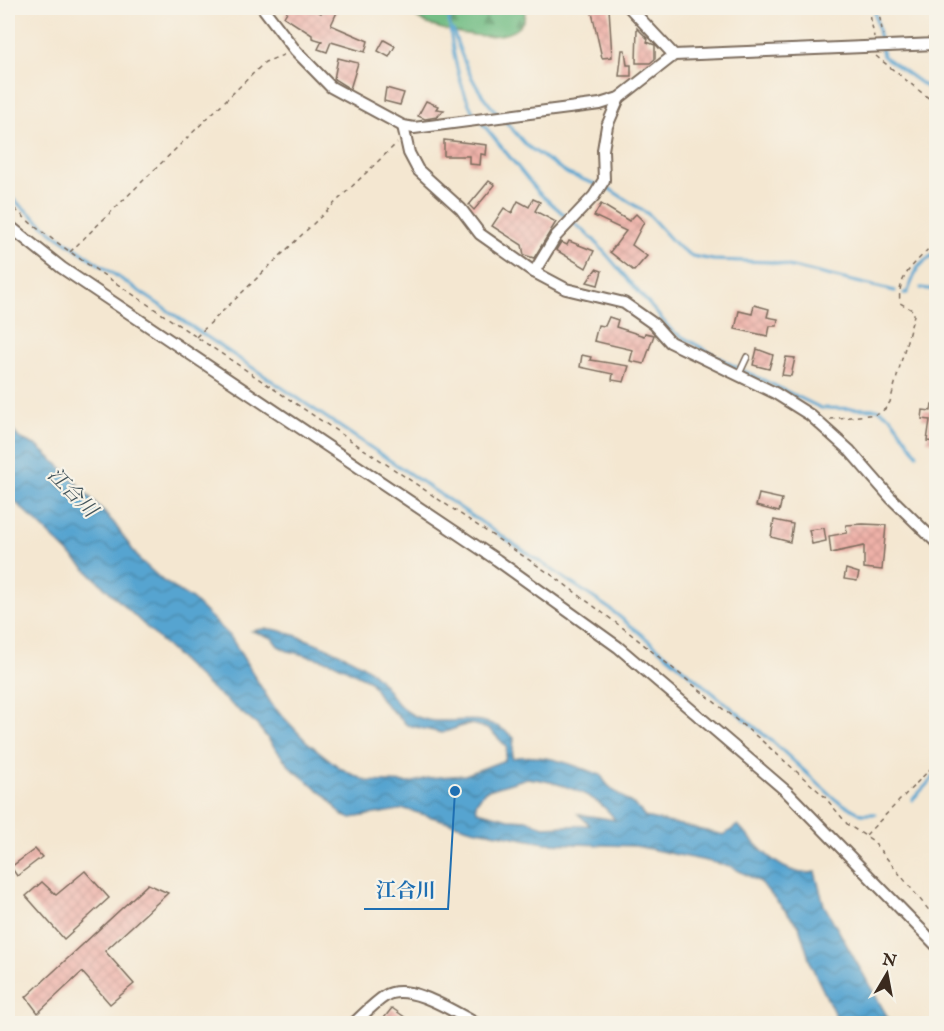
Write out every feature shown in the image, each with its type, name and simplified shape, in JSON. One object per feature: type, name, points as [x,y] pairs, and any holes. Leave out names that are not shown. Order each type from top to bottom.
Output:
[{"type":"street","points":[[263,8],[295,51],[331,87],[403,131],[418,170],[461,209],[480,234],[534,272],[566,289],[624,303],[654,324],[670,342],[775,393],[820,424],[850,451],[891,498],[936,543]]},
{"type":"street","points":[[630,8],[674,55]]},
{"type":"street","points":[[403,131],[600,104],[619,98],[674,55],[936,44]]},
{"type":"street","points":[[534,272],[556,236],[597,191],[604,180],[603,150],[607,126],[619,98]]},
{"type":"street","points":[[8,225],[62,268],[562,604],[618,647],[786,791],[936,945]]},
{"type":"street","points":[[353,1023],[387,994],[401,991],[422,996],[477,1023]]},
{"type":"lane","points":[[738,375],[747,357]]},
{"type":"path","points":[[869,8],[874,38],[879,45]]},
{"type":"path","points":[[878,8],[880,62],[936,104]]},
{"type":"path","points":[[69,252],[265,62],[295,51]]},
{"type":"path","points":[[196,337],[403,131]]},
{"type":"path","points":[[8,203],[69,252],[556,578],[627,631],[761,740],[824,796],[848,825],[873,840],[936,919]]},
{"type":"path","points":[[820,424],[830,418],[878,414],[890,402],[914,315],[914,310],[900,303],[904,280],[913,262],[936,238]]},
{"type":"path","points":[[866,836],[936,764]]},
{"type":"green space","points":[[404,8],[525,9],[524,20],[516,29],[491,36],[460,33],[433,26]]},
{"type":"water","points":[[8,425],[19,438],[37,446],[65,471],[114,523],[139,559],[163,581],[192,599],[230,636],[272,705],[306,741],[340,768],[366,781],[410,783],[428,778],[465,775],[505,760],[507,747],[490,730],[476,725],[468,724],[442,733],[407,725],[383,702],[370,681],[332,662],[288,651],[278,646],[272,638],[252,631],[265,629],[280,631],[354,661],[374,674],[396,702],[415,716],[439,721],[476,720],[501,728],[514,738],[512,758],[547,758],[601,775],[610,787],[635,806],[645,817],[724,835],[738,825],[762,851],[782,866],[792,871],[815,872],[824,905],[891,1023],[839,1023],[811,965],[799,926],[760,882],[730,866],[636,846],[545,843],[472,829],[405,809],[351,818],[343,816],[326,796],[291,768],[257,725],[207,685],[8,495]],"holes":[[[527,778],[576,790],[588,796],[599,803],[615,820],[578,814],[590,825],[544,827],[527,820],[509,819],[477,811],[476,803],[485,791]]]},
{"type":"building","points":[[289,8],[310,8],[321,13],[324,8],[338,10],[331,25],[368,41],[365,52],[331,42],[327,52],[318,49],[322,41],[312,38],[312,35],[284,17]]},
{"type":"building","points":[[591,8],[609,8],[612,57],[602,58]]},
{"type":"building","points":[[637,28],[648,39],[647,42],[655,45],[655,59],[650,63],[636,63]]},
{"type":"building","points":[[384,40],[395,46],[389,57],[378,51]]},
{"type":"building","points":[[622,50],[625,50],[627,65],[631,65],[631,76],[619,76]]},
{"type":"building","points":[[338,58],[358,63],[350,89],[334,79]]},
{"type":"building","points":[[386,88],[404,93],[400,105],[384,101]]},
{"type":"building","points":[[426,101],[438,106],[436,109],[444,110],[437,117],[425,119],[418,116]]},
{"type":"building","points":[[444,140],[487,145],[486,155],[481,154],[480,165],[469,164],[469,156],[444,156]]},
{"type":"building","points":[[489,181],[495,185],[474,210],[469,205]]},
{"type":"building","points":[[533,199],[540,202],[535,211],[556,222],[534,258],[524,255],[522,245],[492,226],[504,208],[512,213],[518,201],[529,207]]},
{"type":"building","points":[[601,204],[629,221],[636,214],[644,222],[632,245],[647,256],[634,271],[610,252],[626,231],[594,216]]},
{"type":"building","points":[[569,241],[594,251],[586,268],[556,250],[561,242],[567,245]]},
{"type":"building","points":[[596,269],[602,271],[598,285],[587,282]]},
{"type":"building","points":[[754,305],[769,309],[767,317],[778,319],[777,326],[770,326],[768,336],[735,329],[739,311],[752,314]]},
{"type":"building","points":[[609,317],[618,320],[616,327],[644,336],[645,333],[654,335],[644,364],[630,361],[633,350],[594,341],[598,325],[605,326]]},
{"type":"building","points":[[757,349],[773,355],[769,369],[753,365]]},
{"type":"building","points":[[582,355],[591,357],[590,360],[629,366],[624,382],[612,380],[613,374],[580,367]]},
{"type":"building","points":[[786,357],[795,358],[791,376],[782,375]]},
{"type":"building","points":[[932,404],[936,404],[936,442],[927,441],[930,420],[922,419],[923,410],[931,411]]},
{"type":"building","points":[[759,494],[782,499],[779,512],[756,506]]},
{"type":"building","points":[[774,520],[793,524],[790,542],[771,537]]},
{"type":"building","points":[[846,525],[886,525],[882,570],[864,568],[864,546],[831,553],[829,536],[847,533]]},
{"type":"building","points":[[824,528],[826,541],[812,544],[809,530]]},
{"type":"building","points":[[846,569],[859,573],[857,581],[844,579]]},
{"type":"building","points":[[35,849],[42,857],[17,876],[11,867]]},
{"type":"building","points":[[85,871],[109,898],[64,939],[26,896],[42,882],[56,895]]},
{"type":"building","points":[[148,884],[168,893],[105,951],[134,984],[110,1004],[82,972],[38,1013],[26,997]]},
{"type":"building","points":[[392,1008],[413,1023],[380,1023]]},
{"type":"waterway","points":[[448,8],[456,63],[475,116]]},
{"type":"waterway","points":[[874,8],[883,56],[936,94]]},
{"type":"waterway","points":[[453,30],[470,74],[497,113]]},
{"type":"waterway","points":[[504,120],[527,146],[568,174],[611,190],[648,214],[677,246],[692,256],[713,260],[771,262],[895,291]]},
{"type":"waterway","points":[[482,123],[539,193],[594,240],[672,331],[732,365],[821,408],[878,409],[891,417],[917,454]]},
{"type":"waterway","points":[[8,195],[53,233],[610,609],[773,742],[836,800],[861,814],[876,814]]},
{"type":"waterway","points":[[904,293],[907,293],[918,267],[936,252]]},
{"type":"waterway","points":[[921,288],[936,290]]},
{"type":"waterway","points":[[912,800],[936,775]]},
{"type":"place","name":"江合川","points":[[455,791]]}]
